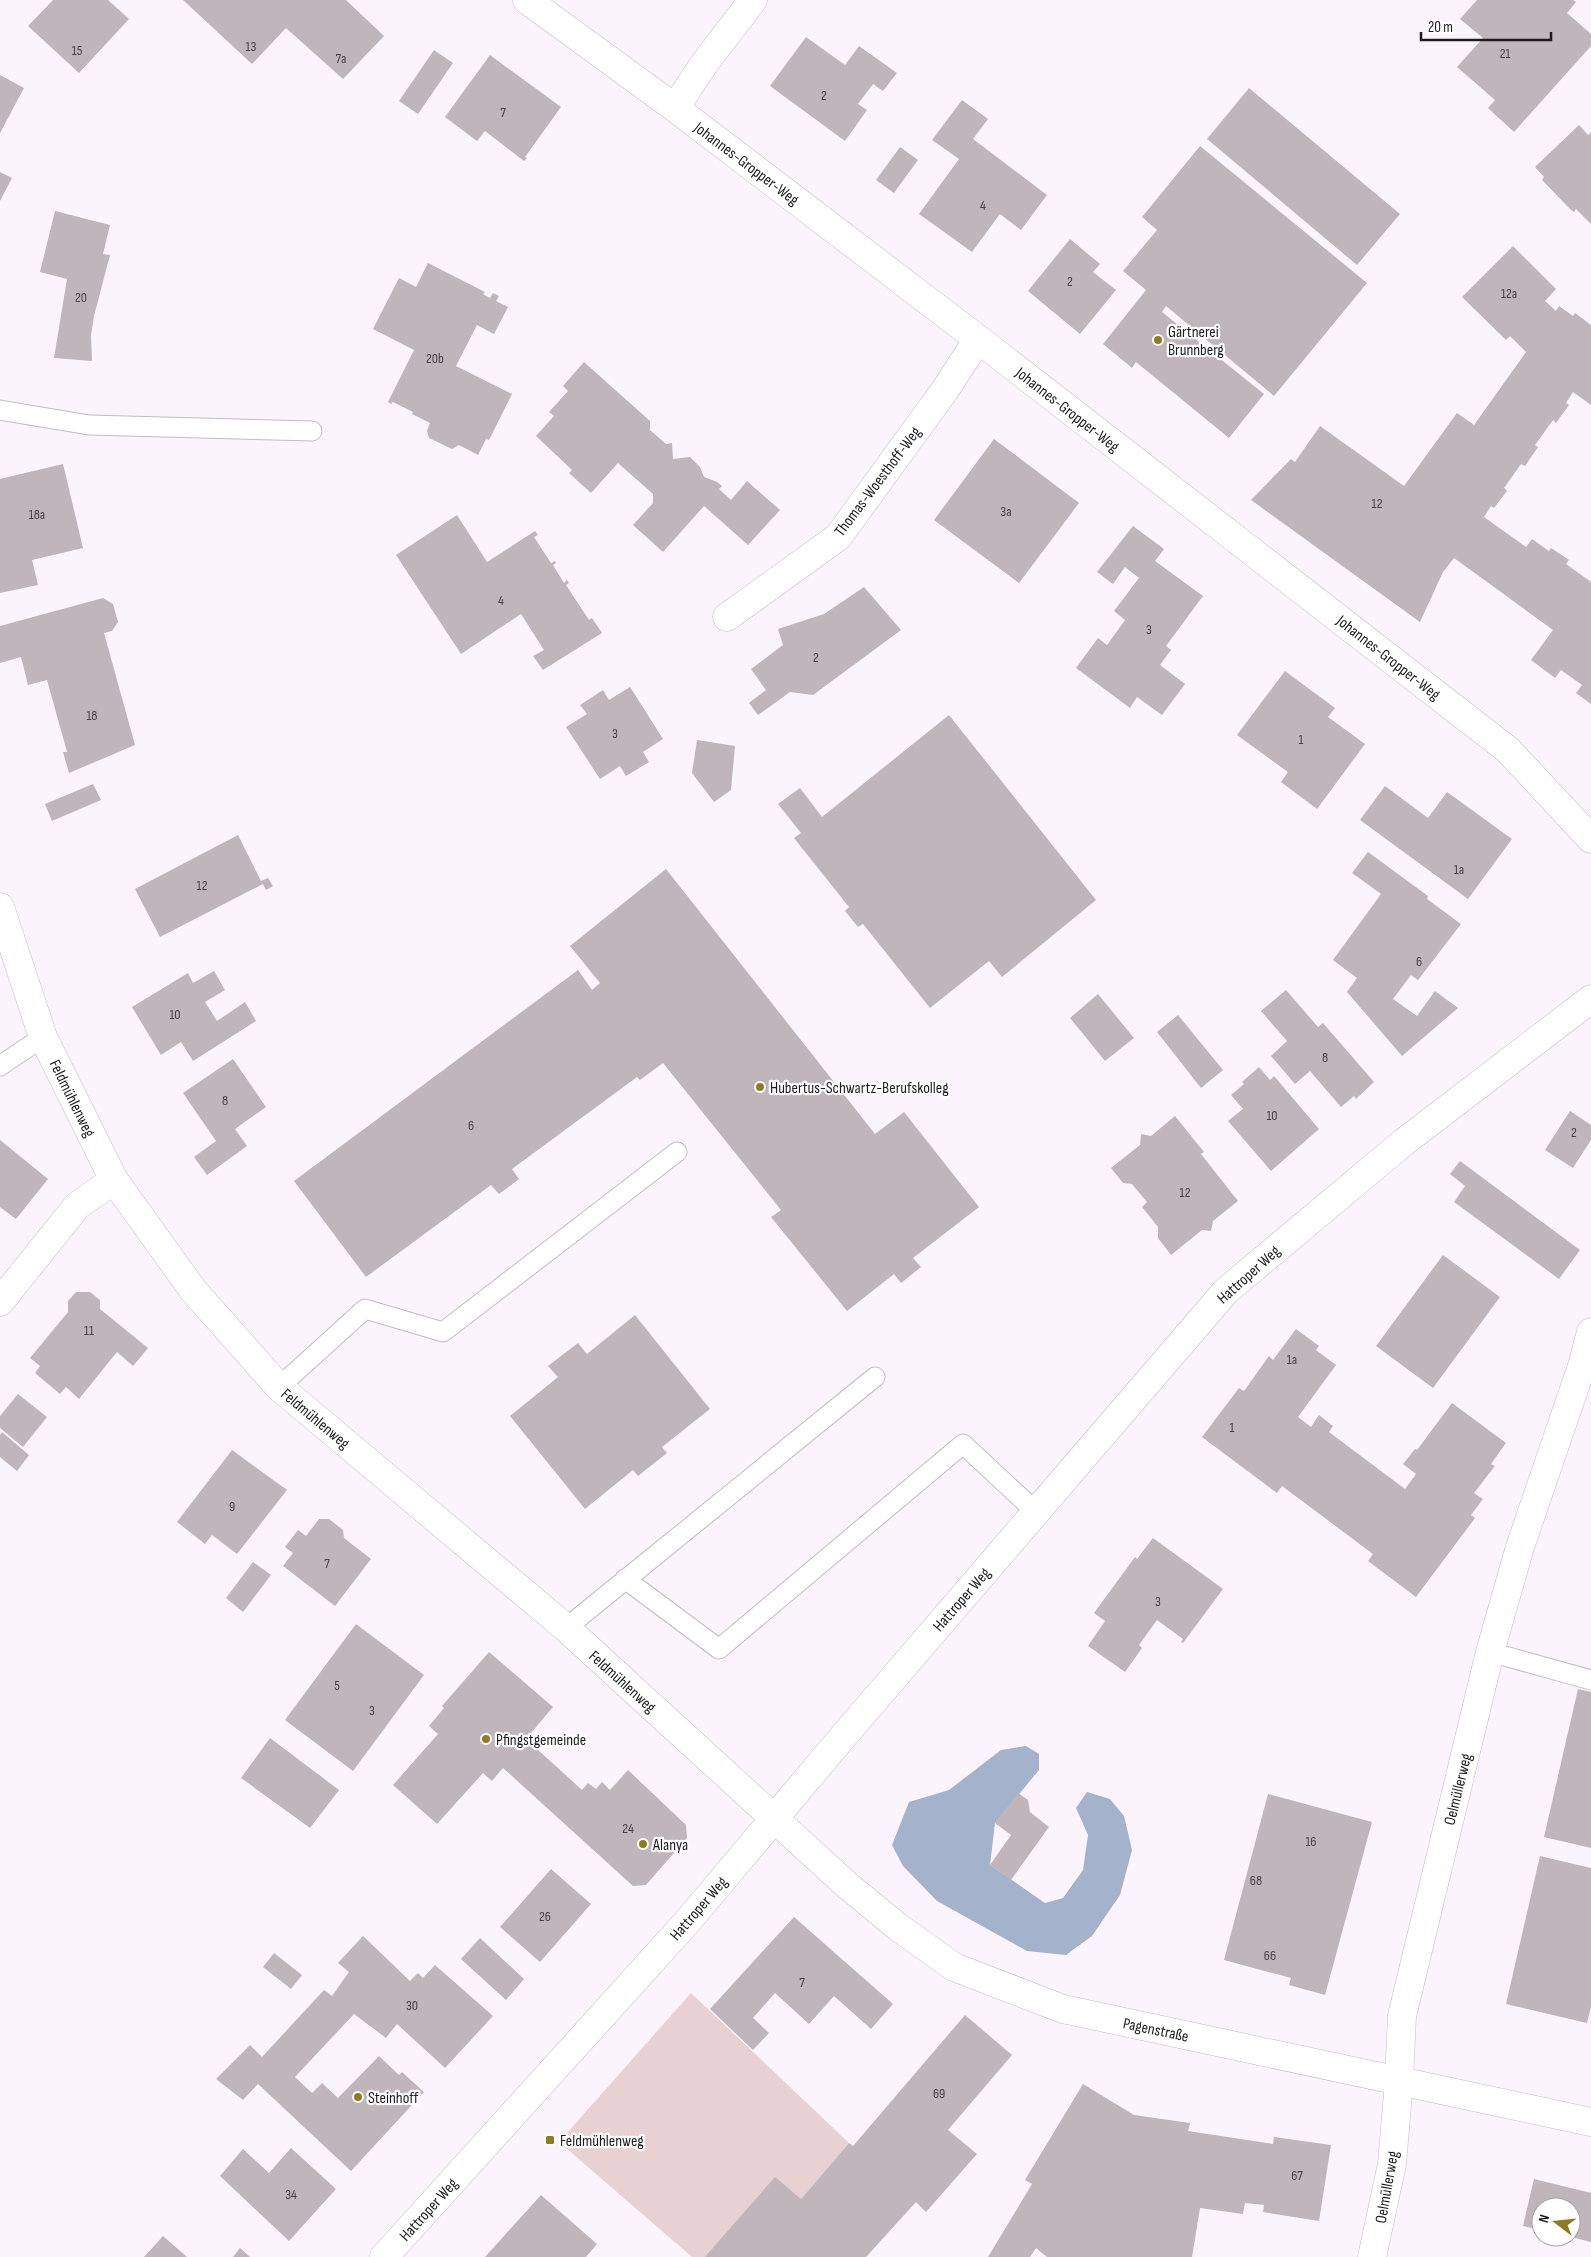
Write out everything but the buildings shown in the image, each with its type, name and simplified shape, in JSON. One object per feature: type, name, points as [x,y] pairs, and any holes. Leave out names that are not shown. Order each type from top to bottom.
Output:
[{"type":"street","name":"Johannes-Gropper-Weg","points":[[527,0],[676,108],[978,339],[1508,750],[1591,839]]},
{"type":"street","points":[[676,108],[704,64],[753,0]]},
{"type":"street","name":"Thomas-Woesthoff-Weg","points":[[727,617],[838,537],[945,390],[978,339]]},
{"type":"street","name":"Feldmühlenweg","points":[[0,907],[42,1037],[114,1180],[193,1290],[279,1387],[566,1628],[775,1818]]},
{"type":"street","name":"Hattroper Weg","points":[[384,2257],[687,1922],[1226,1291],[1404,1142],[1591,999]]},
{"type":"street","points":[[0,1302],[77,1206],[114,1180]]},
{"type":"street","name":"Oelmüllerweg","points":[[1372,2257],[1392,2164],[1402,2016],[1490,1652],[1520,1547],[1582,1366],[1591,1332]]},
{"type":"street","name":"Pagenstraße","points":[[775,1818],[848,1886],[890,1921],[954,1967],[1063,2009],[1591,2122]]},
{"type":"lane","points":[[0,410],[89,425],[312,431]]},
{"type":"lane","points":[[0,1066],[42,1037]]},
{"type":"lane","points":[[279,1387],[365,1309],[443,1332],[677,1152]]},
{"type":"lane","points":[[566,1628],[875,1377]]},
{"type":"lane","points":[[625,1579],[719,1649],[963,1444],[1036,1512]]},
{"type":"lane","points":[[1490,1652],[1591,1680]]},
{"type":"shaded area","points":[[691,1993],[849,2143],[801,2199],[705,2257],[692,2257],[559,2142]]},
{"type":"water","points":[[1026,1746],[1039,1754],[1039,1770],[995,1823],[990,1865],[1045,1903],[1063,1898],[1083,1870],[1088,1835],[1076,1808],[1087,1792],[1110,1799],[1124,1816],[1132,1850],[1120,1895],[1092,1936],[1066,1955],[1027,1951],[937,1901],[903,1866],[892,1845],[909,1802],[949,1790],[1001,1750]]},
{"type":"place","name":"Gärtnerei Brunnberg","points":[[1158,340]]},
{"type":"place","name":"Hubertus-Schwartz-Berufskolleg","points":[[760,1087]]},
{"type":"place","name":"Pfingstgemeinde","points":[[486,1739]]},
{"type":"place","name":"Alanya","points":[[643,1844]]},
{"type":"place","name":"Steinhoff","points":[[358,2097]]},
{"type":"place","name":"Feldmühlenweg","points":[[550,2140]]}]
